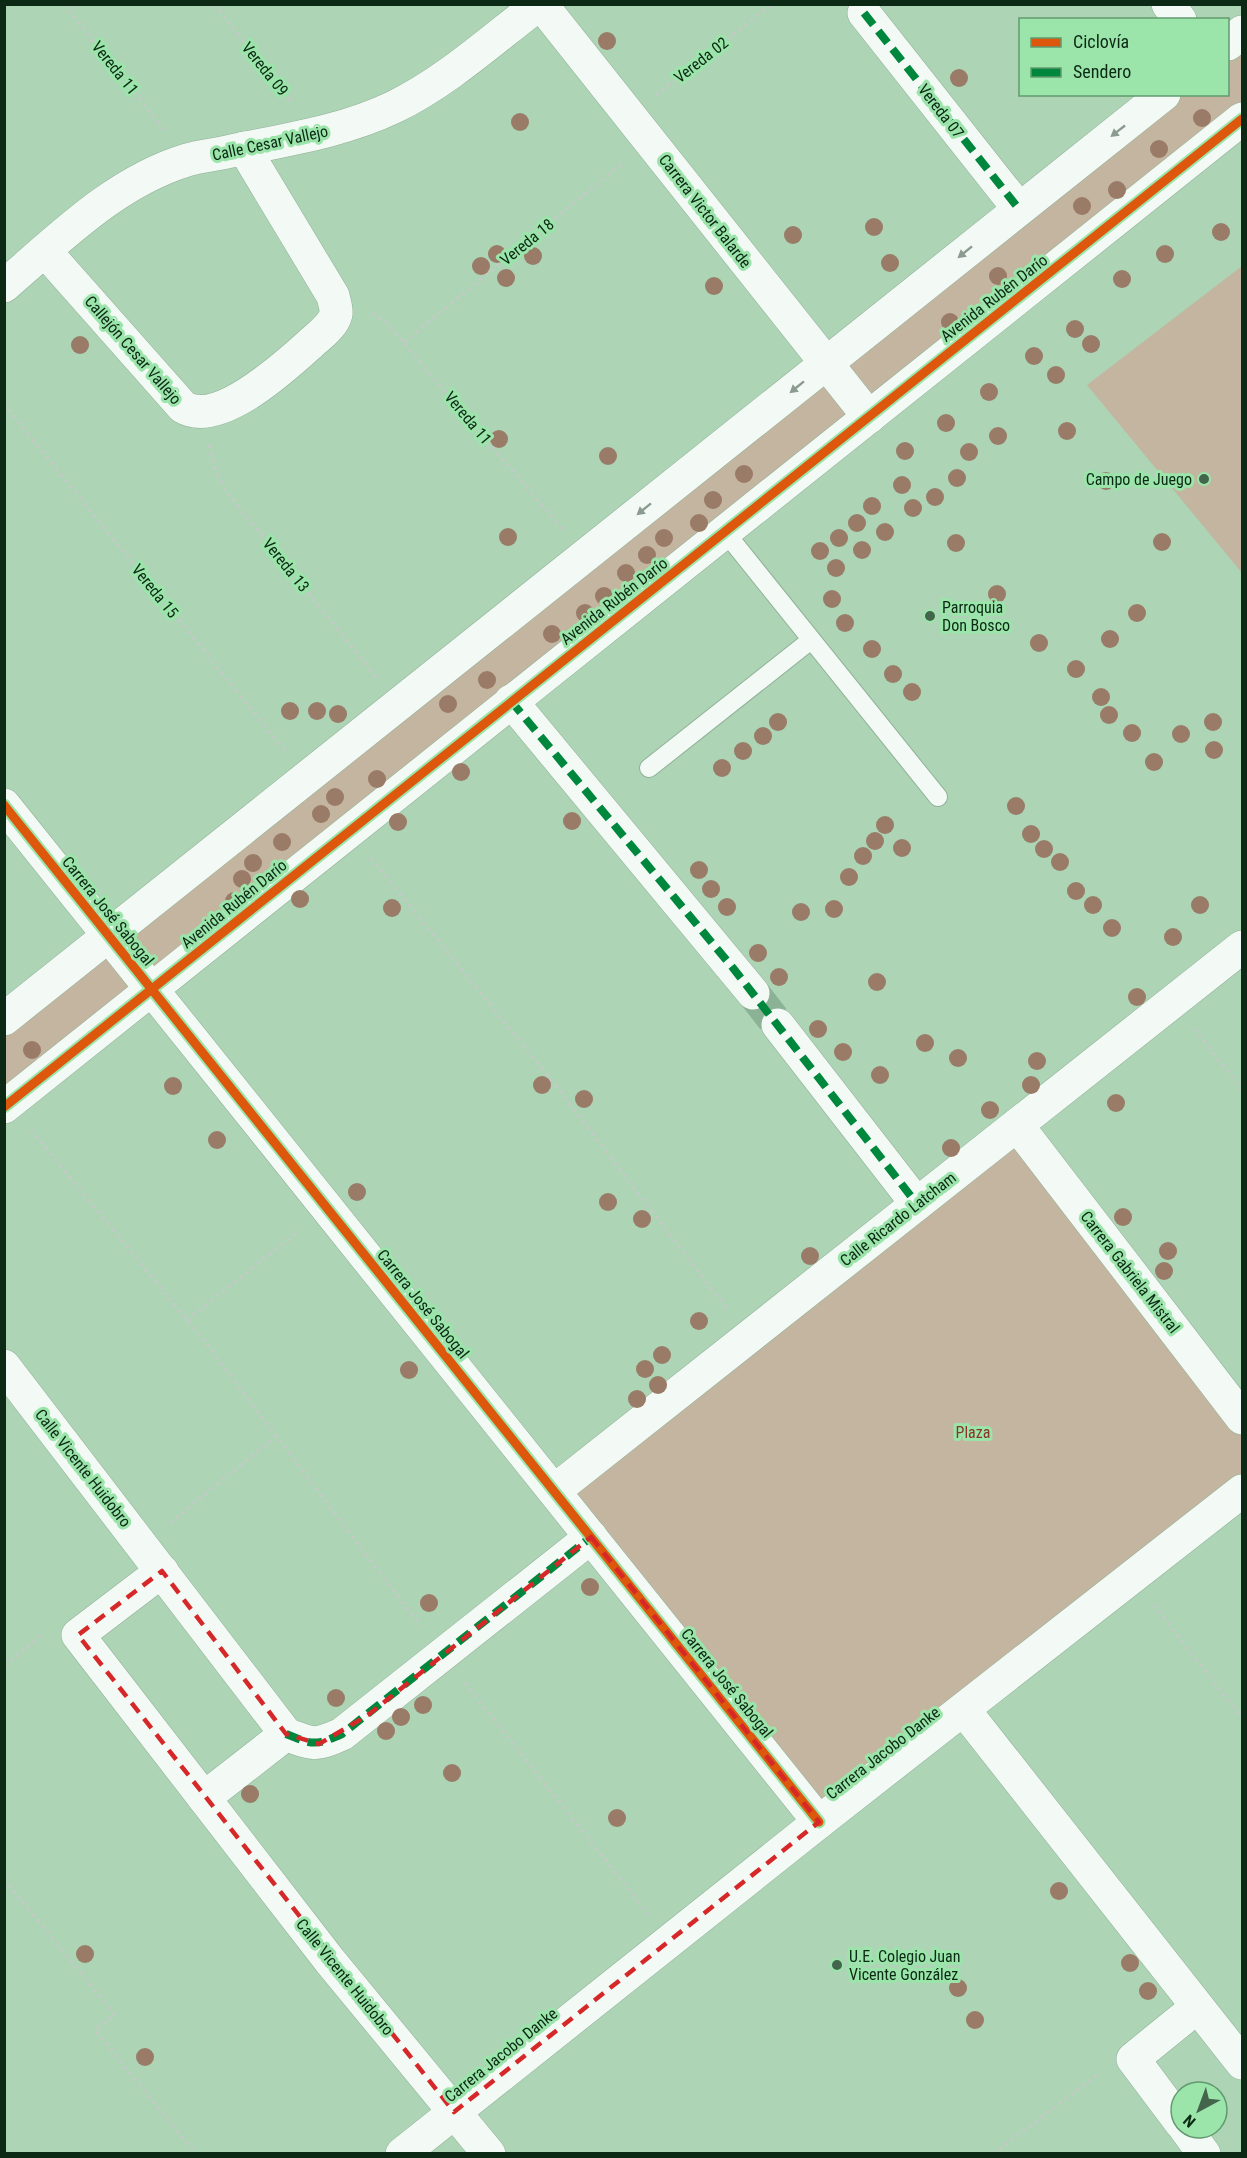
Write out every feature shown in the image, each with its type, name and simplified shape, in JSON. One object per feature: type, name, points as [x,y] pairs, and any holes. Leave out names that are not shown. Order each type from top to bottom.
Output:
[{"type":"street","name":"Calle Cesar Vallejo","points":[[4,286],[93,210],[165,168],[188,160],[317,134],[363,121],[396,106],[438,81],[540,4]]},
{"type":"street","name":"Carrera Victor Balarde","points":[[540,4],[868,417]]},
{"type":"street","points":[[1168,4],[1178,18]]},
{"type":"street","name":"Vereda 07","points":[[864,13],[1019,209]]},
{"type":"street","points":[[1229,42],[1242,32]]},
{"type":"street","points":[[4,1019],[1161,96]]},
{"type":"street","name":"Avenida Rubén Darío","points":[[7,1105],[1242,120]]},
{"type":"street","points":[[244,148],[333,296],[335,307]]},
{"type":"street","name":"Callejón Cesar Vallejo","points":[[45,251],[183,407],[192,412],[201,412],[224,405],[253,390],[283,368],[329,326],[336,314],[335,307]]},
{"type":"street","points":[[511,701],[753,993]]},
{"type":"street","name":"Carrera José Sabogal","points":[[4,805],[819,1822]]},
{"type":"street","name":"Calle Ricardo Latcham","points":[[554,1491],[1242,947]]},
{"type":"street","points":[[778,1025],[917,1204]]},
{"type":"street","name":"Carrera Gabriela Mistral","points":[[1017,1125],[1242,1418]]},
{"type":"street","name":"Calle Vicente Huidobro","points":[[4,1366],[286,1734]]},
{"type":"street","name":"Carrera Jacobo Danke","points":[[402,2154],[669,1940],[1242,1491]]},
{"type":"street","points":[[204,1798],[286,1734],[309,1743],[319,1744],[342,1734],[591,1537]]},
{"type":"street","name":"Calle Vicente Huidobro","points":[[162,1570],[78,1635],[330,1961],[489,2154]]},
{"type":"street","points":[[964,1710],[1242,2063]]},
{"type":"street","points":[[1169,2107],[1132,2059],[1197,2007]]},
{"type":"street","points":[[1194,2140],[1204,2154]]},
{"type":"lane","points":[[724,532],[938,797]]},
{"type":"lane","points":[[649,768],[811,640]]},
{"type":"path","points":[[349,831],[552,1081],[750,1338]]},
{"type":"path","points":[[1172,1003],[1242,1089]]},
{"type":"path","points":[[7,1105],[187,1320],[443,1655],[669,1940]]},
{"type":"path","points":[[187,1320],[328,1209]]},
{"type":"path","points":[[142,1545],[276,1436]]},
{"type":"path","points":[[1132,1577],[1242,1718]]},
{"type":"path","points":[[4,1879],[115,2014],[94,2030],[196,2154]]},
{"type":"path","points":[[993,2154],[1117,2060],[1132,2059]]},
{"type":"highlighted area","points":[[591,1537],[819,1822],[454,2112],[78,1635],[162,1571],[286,1734],[319,1744],[368,1715]]},
{"type":"green space","points":[[1242,32],[1242,119],[5,1107],[5,1019],[1163,96],[1229,96],[1229,43]]},
{"type":"green space","name":"Campo de Juego","points":[[1242,266],[1242,573],[1087,385]]},
{"type":"green space","name":"Plaza","points":[[1017,1125],[1242,1418],[1242,1491],[819,1822],[554,1491]]},
{"type":"tunnel","points":[[753,993],[778,1025]]},
{"type":"marked path","points":[[864,13],[1019,209]]},
{"type":"marked path","points":[[511,701],[733,968],[917,1204]]},
{"type":"marked path","points":[[286,1734],[314,1743],[342,1734],[591,1537]]},
{"type":"cycle path","points":[[4,1107],[1242,119]]},
{"type":"cycle path","points":[[4,805],[819,1822]]},
{"type":"place","name":"Campo de Juego","points":[[1204,479]]},
{"type":"place","name":"Parroquia Don Bosco","points":[[930,616]]},
{"type":"place","name":"U.E. Colegio Juan Vicente González","points":[[837,1965]]}]
